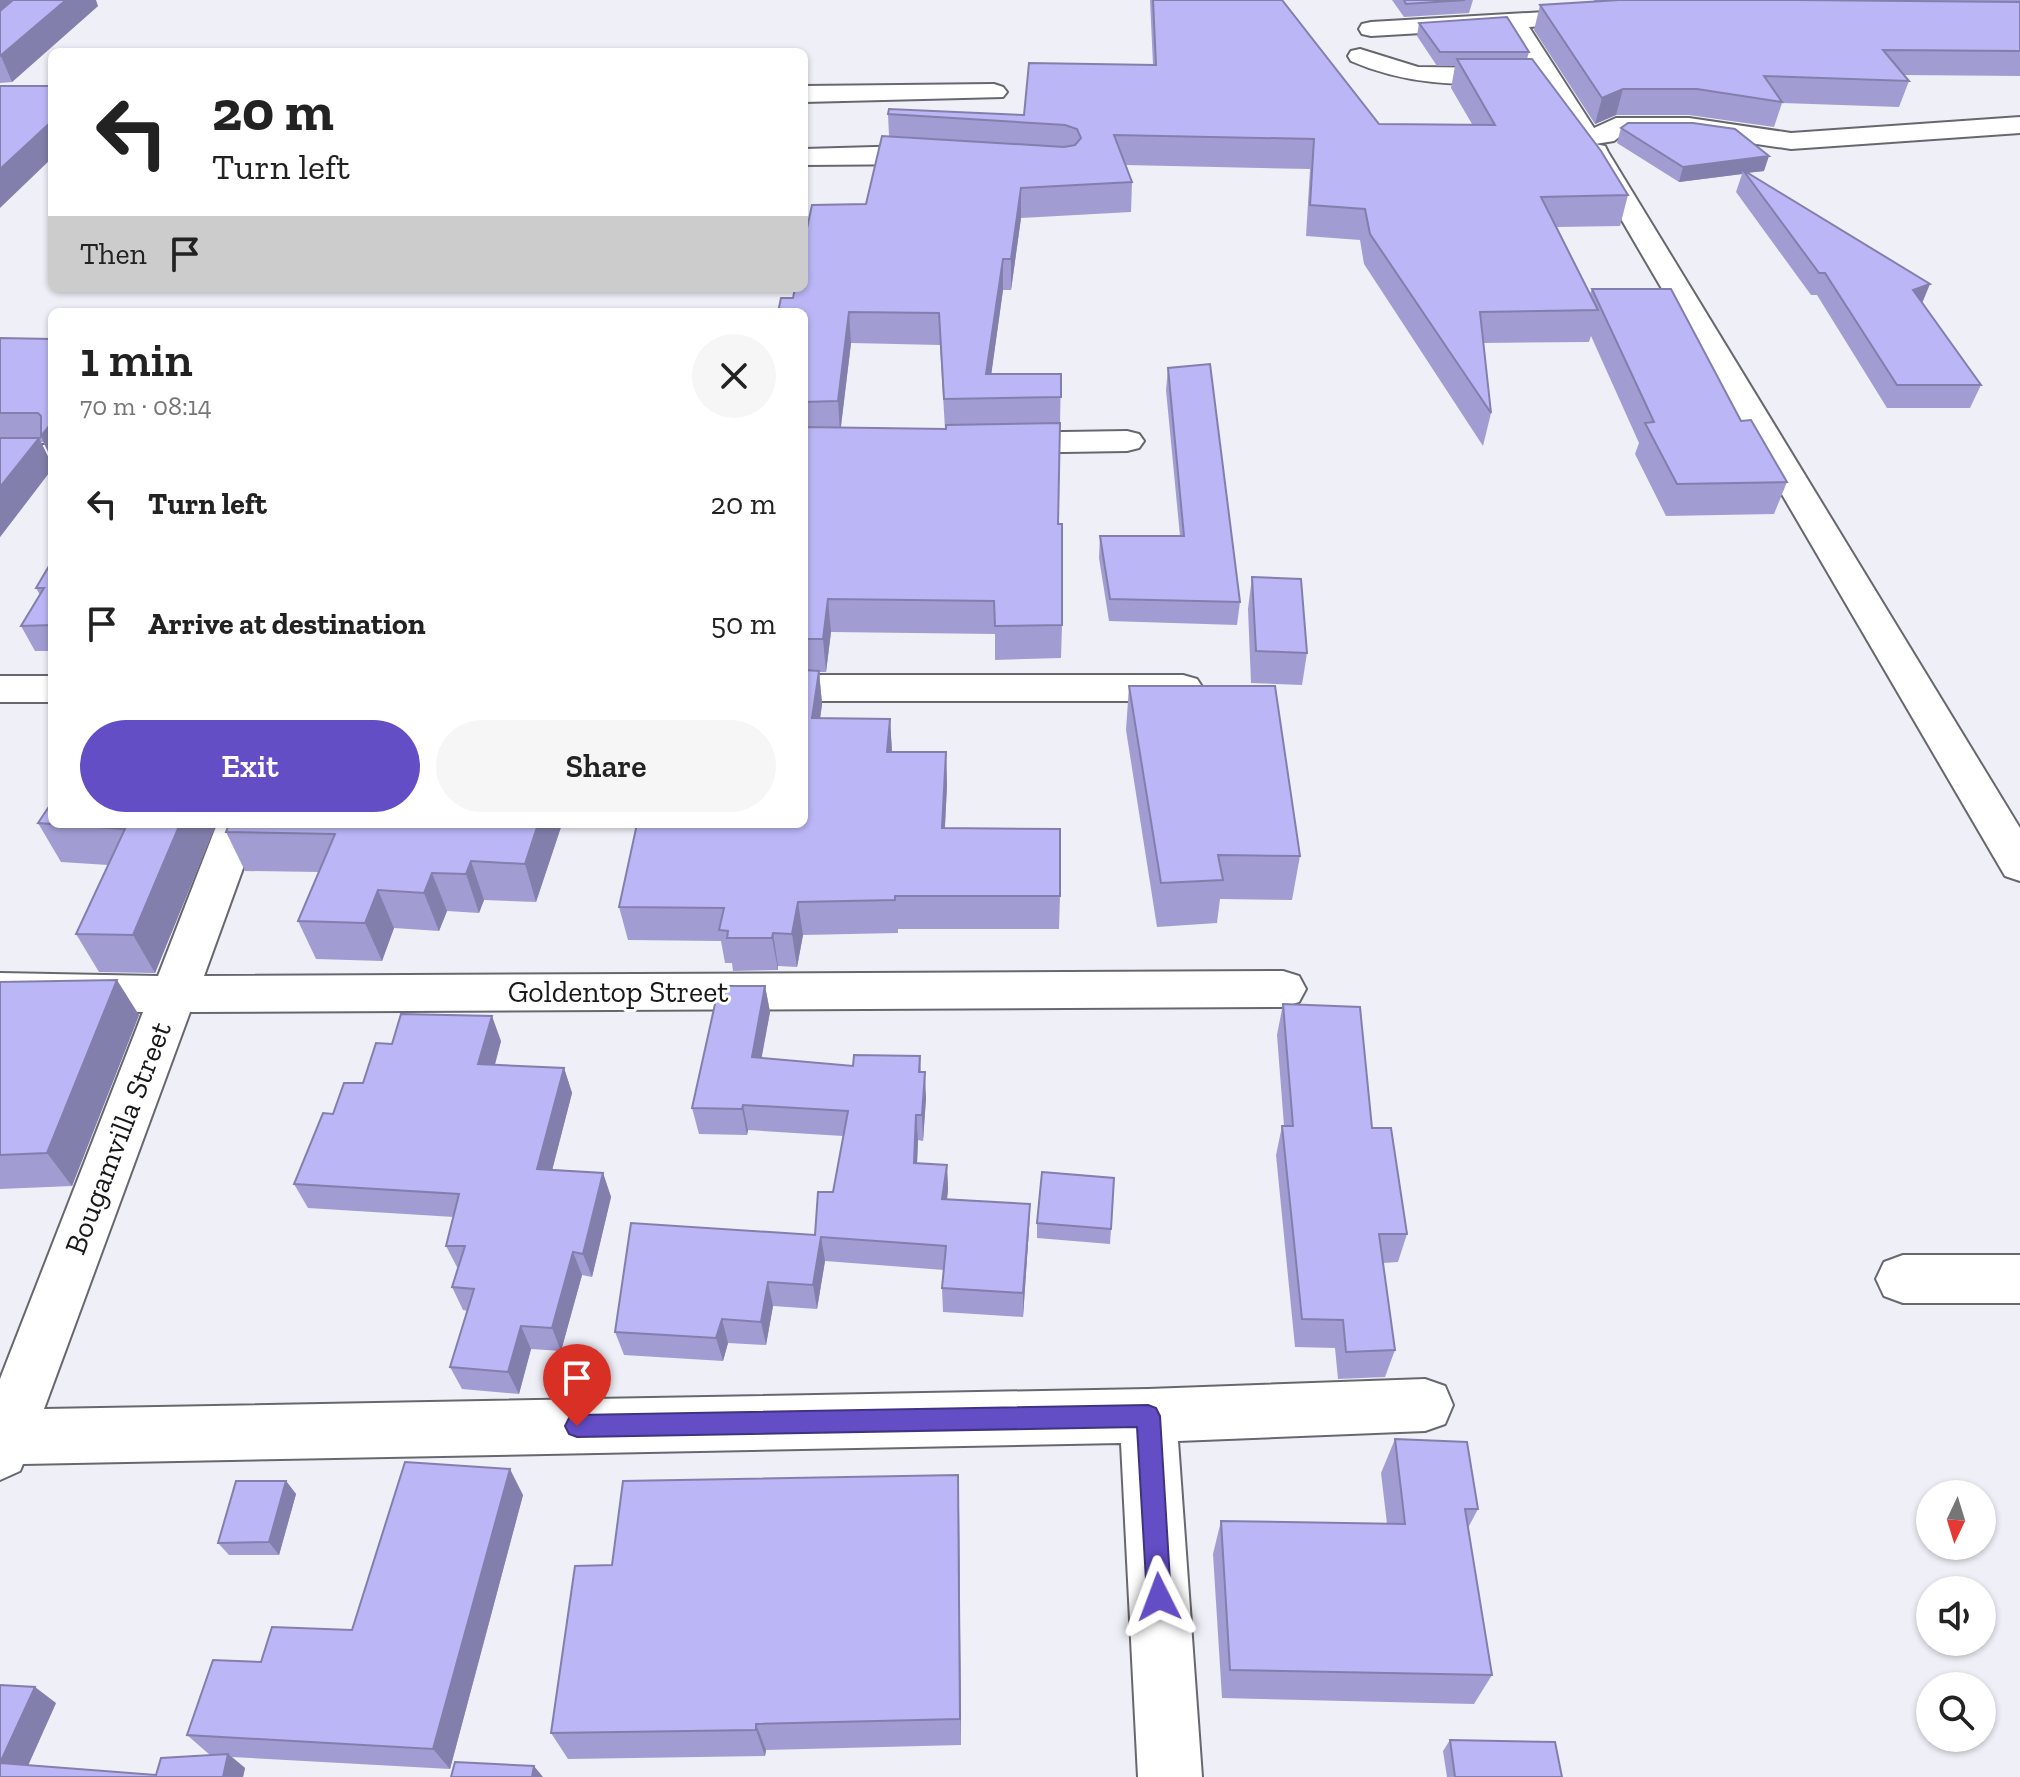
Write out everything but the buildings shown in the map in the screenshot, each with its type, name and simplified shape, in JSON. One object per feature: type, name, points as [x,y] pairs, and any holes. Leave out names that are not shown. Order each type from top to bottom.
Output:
[{"type":"street","points":[[1371,29],[1621,14]]},
{"type":"street","points":[[1513,20],[1549,76],[1563,105],[1586,137],[2020,865]]},
{"type":"street","points":[[1360,56],[1387,69],[1418,77],[1549,76]]},
{"type":"street","points":[[808,94],[994,92]]},
{"type":"street","points":[[1586,137],[1605,135],[1616,126],[1689,126],[1791,141],[2020,125]]},
{"type":"street","points":[[808,157],[910,154],[957,158]]},
{"type":"street","points":[[973,444],[1127,441]]},
{"type":"street","points":[[0,455],[48,455]]},
{"type":"street","points":[[808,688],[1183,688]]},
{"type":"street","points":[[0,689],[48,689]]},
{"type":"street","name":"Bougamvilla Street","points":[[2,1442],[236,828]]},
{"type":"street","name":"Goldentop Street","points":[[0,991],[172,994],[1283,989]]},
{"type":"street","points":[[1903,1279],[2020,1279]]},
{"type":"street","points":[[2,1442],[1148,1416],[1425,1405]]},
{"type":"street","points":[[1148,1416],[1170,1777]]},
{"type":"route","points":[[577,1426],[1148,1416],[1159,1597]]}]
